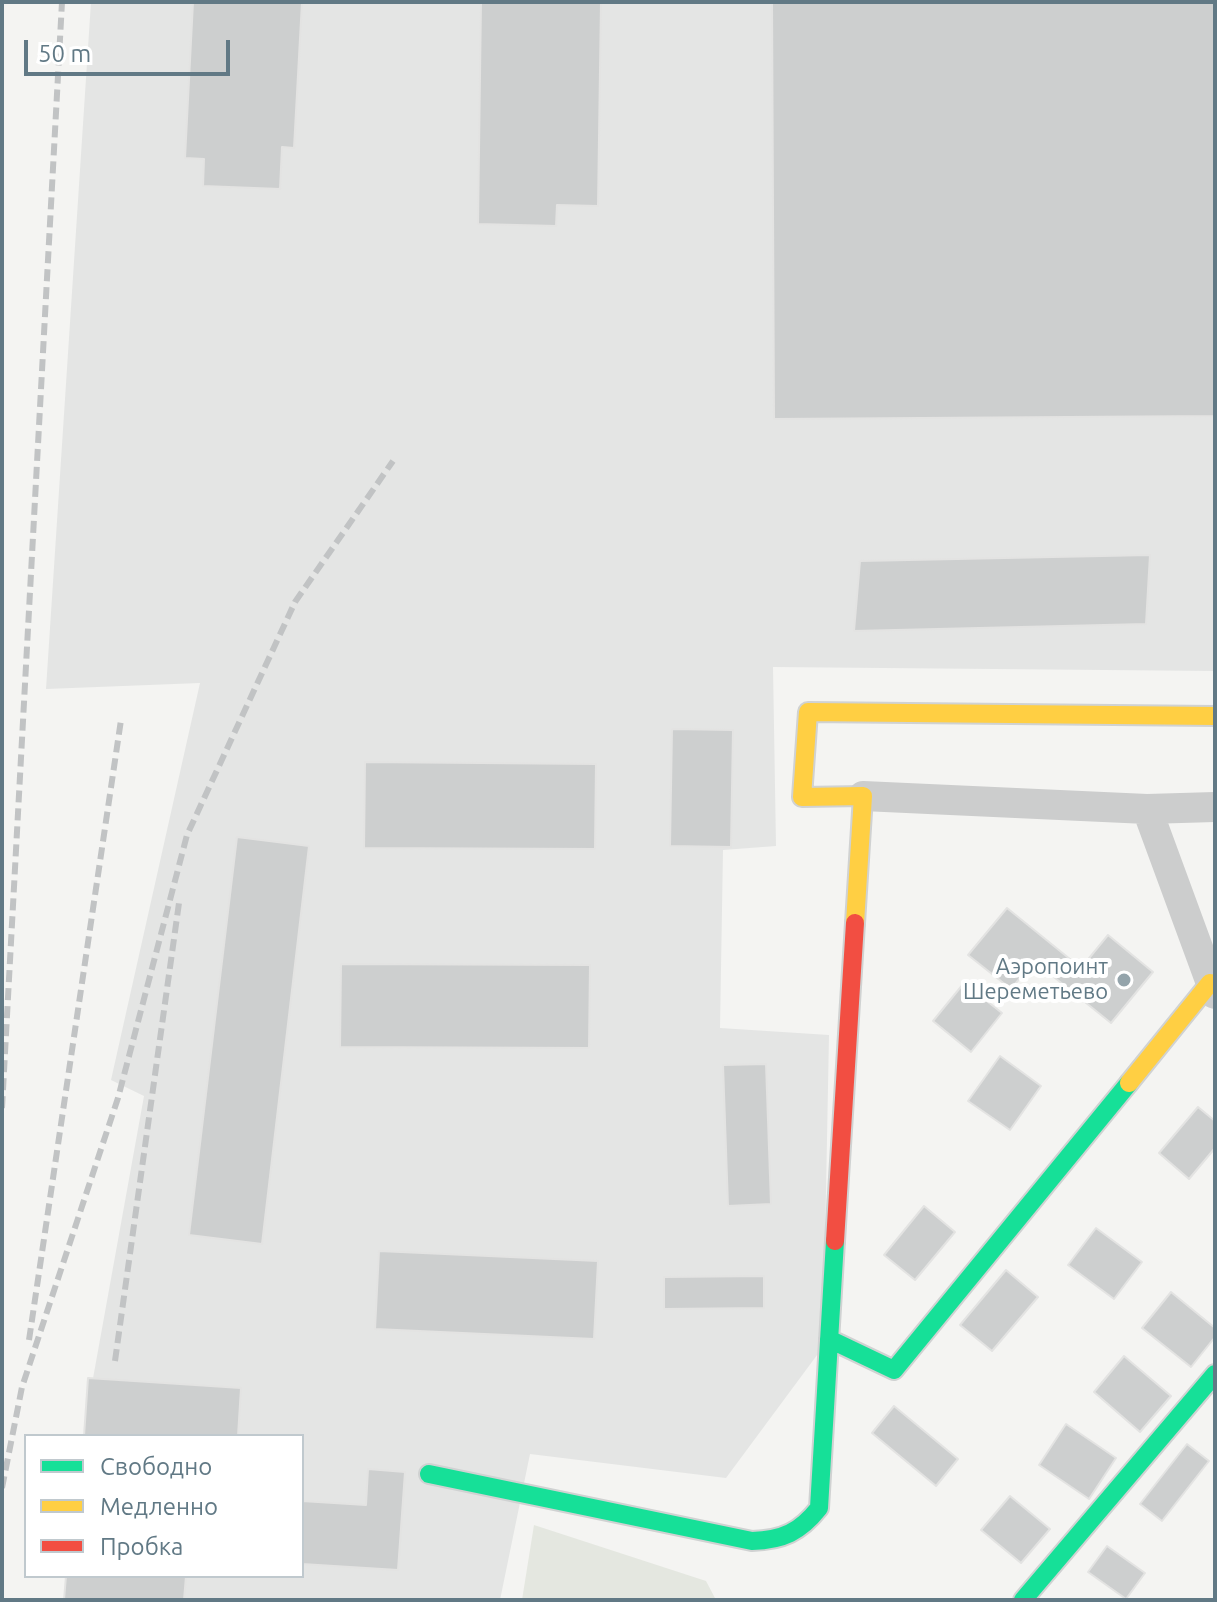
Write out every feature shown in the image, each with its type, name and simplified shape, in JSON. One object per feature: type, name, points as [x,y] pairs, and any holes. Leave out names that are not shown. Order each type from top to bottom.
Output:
[{"type":"street","points":[[1215,716],[808,712],[802,797],[863,796],[1147,809],[1215,807]]},
{"type":"street","points":[[429,1474],[752,1541],[781,1540],[804,1528],[819,1508],[863,796]]},
{"type":"street","points":[[829,1339],[894,1370],[1212,989],[1147,809]]},
{"type":"street","points":[[1023,1600],[1215,1374]]},
{"type":"shaded area","points":[[91,2],[1215,2],[1215,671],[773,667],[776,846],[723,850],[720,1028],[829,1035],[823,1347],[726,1478],[530,1454],[500,1600],[72,1600],[74,1578],[304,1578],[304,1434],[86,1434],[90,1395],[144,1096],[111,1080],[200,683],[46,689]]},
{"type":"shaded area","points":[[534,1525],[706,1581],[716,1600],[522,1600]]},
{"type":"building","points":[[193,2],[302,2],[294,148],[282,147],[280,189],[203,186],[204,159],[185,158]]},
{"type":"building","points":[[481,2],[601,2],[598,206],[557,205],[556,226],[478,224]]},
{"type":"building","points":[[772,2],[1215,2],[1215,416],[774,419]]},
{"type":"building","points":[[1150,555],[1146,624],[854,631],[860,561]]},
{"type":"building","points":[[672,729],[733,730],[731,847],[670,846]]},
{"type":"building","points":[[365,762],[596,764],[595,849],[364,848]]},
{"type":"building","points":[[237,837],[309,846],[262,1244],[189,1235]]},
{"type":"building","points":[[1007,908],[1081,968],[1108,935],[1153,972],[1111,1023],[1034,961],[1011,989],[968,955]]},
{"type":"building","points":[[341,964],[590,965],[589,1048],[340,1047]]},
{"type":"building","points":[[964,983],[1002,1013],[971,1052],[933,1021]]},
{"type":"building","points":[[1000,1056],[1041,1086],[1010,1130],[968,1101]]},
{"type":"building","points":[[766,1064],[771,1204],[728,1206],[723,1065]]},
{"type":"building","points":[[1198,1107],[1215,1121],[1215,1148],[1189,1179],[1159,1153]]},
{"type":"building","points":[[924,1206],[955,1232],[915,1280],[884,1255]]},
{"type":"building","points":[[1096,1228],[1142,1262],[1114,1299],[1068,1265]]},
{"type":"building","points":[[379,1251],[598,1261],[594,1339],[375,1329]]},
{"type":"building","points":[[1006,1270],[1038,1297],[992,1351],[960,1325]]},
{"type":"building","points":[[764,1276],[764,1308],[664,1309],[664,1277]]},
{"type":"building","points":[[1171,1292],[1215,1328],[1215,1337],[1191,1367],[1142,1328]]},
{"type":"building","points":[[1124,1356],[1171,1396],[1140,1432],[1094,1392]]},
{"type":"building","points":[[88,1378],[241,1388],[238,1434],[84,1434]]},
{"type":"building","points":[[894,1406],[958,1459],[936,1486],[872,1433]]},
{"type":"building","points":[[1066,1424],[1116,1458],[1089,1499],[1039,1465]]},
{"type":"building","points":[[1187,1444],[1209,1461],[1162,1521],[1140,1504]]},
{"type":"building","points":[[368,1469],[405,1472],[398,1570],[304,1564],[304,1501],[366,1505]]},
{"type":"building","points":[[1010,1496],[1050,1529],[1021,1563],[981,1530]]},
{"type":"building","points":[[1107,1546],[1145,1573],[1126,1599],[1088,1572]]},
{"type":"building","points":[[66,1578],[186,1578],[184,1600],[64,1600]]},
{"type":"railway","points":[[2,1108],[62,2]]},
{"type":"railway","points":[[2,1488],[22,1387],[118,1098],[187,835],[295,602],[393,461]]},
{"type":"railway","points":[[29,1340],[121,720]]},
{"type":"railway","points":[[115,1361],[179,903]]},
{"type":"traffic: fast","points":[[829,1339],[894,1370],[1129,1083]]},
{"type":"traffic: fast","points":[[429,1474],[752,1541],[790,1533],[819,1508],[835,1241]]},
{"type":"traffic: fast","points":[[1023,1600],[1215,1374]]},
{"type":"traffic: slow","points":[[855,923],[863,796],[802,797],[808,712],[1215,716]]},
{"type":"traffic: slow","points":[[1129,1083],[1210,983]]},
{"type":"traffic: jam","points":[[835,1241],[855,923]]},
{"type":"place","name":"Аэропоинт Шереметьево","points":[[1124,980]]}]
